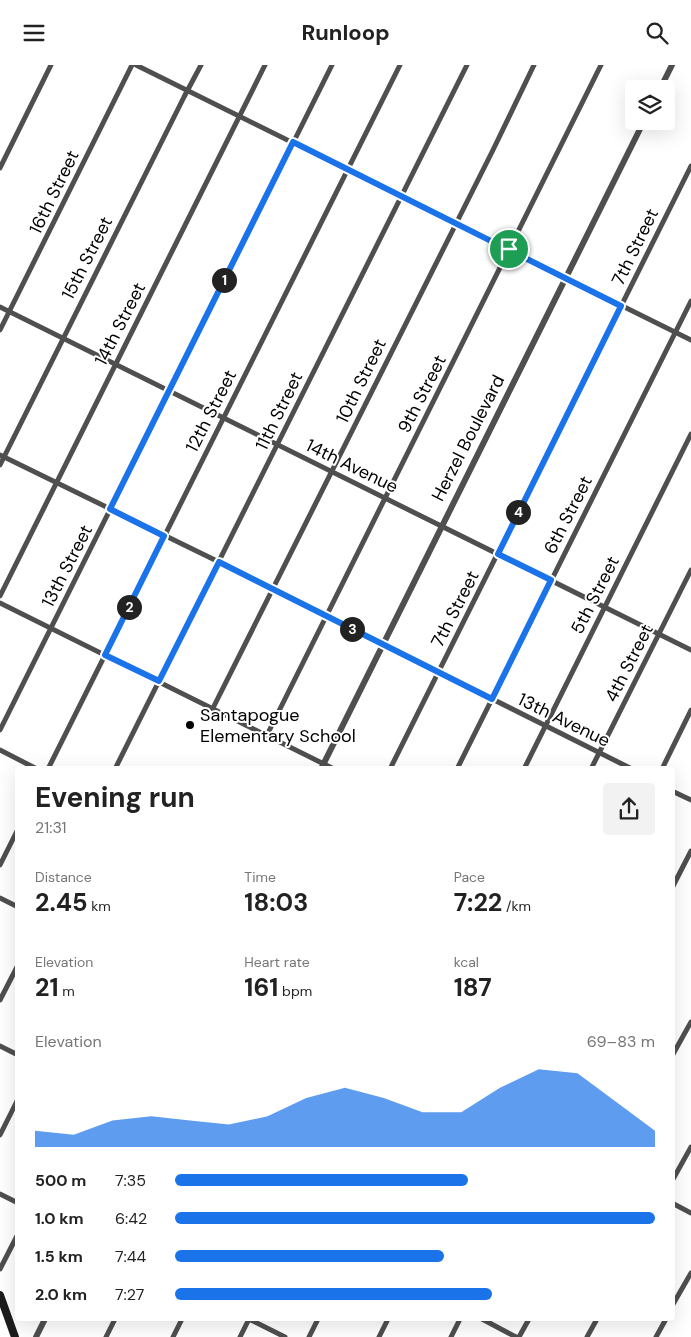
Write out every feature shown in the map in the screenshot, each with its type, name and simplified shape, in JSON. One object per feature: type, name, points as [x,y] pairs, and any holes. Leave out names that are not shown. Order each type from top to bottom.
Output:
[{"type":"main road","points":[[0,1295],[4,1317],[15,1337]]},
{"type":"street","points":[[0,167],[51,65]]},
{"type":"street","name":"16th Street","points":[[0,330],[132,65]]},
{"type":"street","points":[[136,65],[691,340]]},
{"type":"street","name":"15th Street","points":[[0,465],[2,456],[201,65]]},
{"type":"street","name":"14th Street","points":[[0,596],[265,65]]},
{"type":"street","name":"13th Street","points":[[0,730],[332,65]]},
{"type":"street","name":"12th Street","points":[[50,766],[400,65]]},
{"type":"street","name":"11th Street","points":[[116,766],[467,65]]},
{"type":"street","name":"10th Street","points":[[213,708],[534,65]]},
{"type":"street","name":"9th Street","points":[[267,735],[602,65]]},
{"type":"street","points":[[664,80],[672,65]]},
{"type":"street","name":"Herzel Boulevard","points":[[322,766],[639,130]]},
{"type":"street","name":"7th Street","points":[[391,766],[691,166]]},
{"type":"street","name":"6th Street","points":[[458,766],[691,301]]},
{"type":"street","name":"14th Avenue","points":[[0,307],[691,650]]},
{"type":"street","name":"5th Street","points":[[526,766],[691,434]]},
{"type":"street","name":"13th Avenue","points":[[2,456],[219,562],[626,766]]},
{"type":"street","name":"4th Street","points":[[593,766],[691,570]]},
{"type":"street","points":[[0,603],[267,735],[322,766]]},
{"type":"street","points":[[663,766],[691,709]]},
{"type":"street","points":[[0,750],[31,766]]},
{"type":"street","points":[[675,792],[691,800]]},
{"type":"street","points":[[0,865],[15,835]]},
{"type":"street","points":[[675,882],[691,851]]},
{"type":"street","points":[[0,898],[15,906]]},
{"type":"street","points":[[0,1000],[15,971]]},
{"type":"street","points":[[675,1051],[691,1022]]},
{"type":"street","points":[[0,1046],[15,1054]]},
{"type":"street","points":[[0,1135],[15,1105]]},
{"type":"street","points":[[675,1176],[691,1147]]},
{"type":"street","points":[[0,1194],[15,1202]]},
{"type":"street","points":[[675,1205],[691,1213]]},
{"type":"street","points":[[0,1269],[15,1241]]},
{"type":"street","points":[[675,1301],[691,1273]]},
{"type":"street","points":[[36,1337],[44,1321]]},
{"type":"street","points":[[106,1337],[114,1321]]},
{"type":"street","points":[[173,1337],[181,1321]]},
{"type":"street","points":[[240,1337],[248,1321]]},
{"type":"street","points":[[253,1321],[285,1337]]},
{"type":"street","points":[[309,1337],[317,1321]]},
{"type":"street","points":[[379,1337],[387,1321]]},
{"type":"street","points":[[451,1337],[459,1321]]},
{"type":"street","points":[[486,1321],[518,1337],[528,1321]]},
{"type":"street","points":[[587,1337],[596,1321]]},
{"type":"street","points":[[656,1337],[665,1321]]},
{"type":"place","name":"Santapogue Elementary School","points":[[190,725]]},
{"type":"route","points":[[293,142],[509,249],[621,306],[498,554],[551,580],[492,699],[219,562],[159,681],[105,655],[164,536],[110,509],[293,142]]}]
